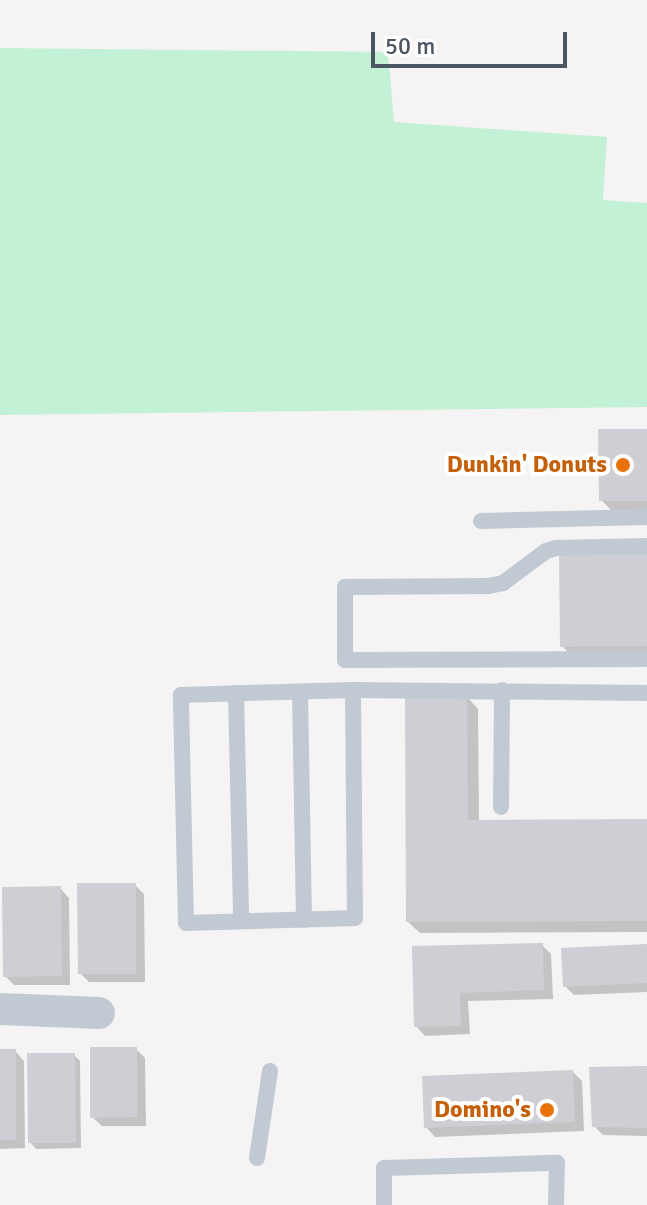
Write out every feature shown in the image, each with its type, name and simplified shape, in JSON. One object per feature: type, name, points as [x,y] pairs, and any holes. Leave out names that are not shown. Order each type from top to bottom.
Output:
[{"type":"street","points":[[0,1009],[99,1013]]},
{"type":"lane","points":[[481,521],[647,517]]},
{"type":"lane","points":[[647,546],[556,548],[546,551],[503,583],[489,586],[345,587],[345,660],[647,659]]},
{"type":"lane","points":[[353,690],[355,918],[186,923],[181,695],[353,690],[647,693]]},
{"type":"lane","points":[[501,807],[502,690]]},
{"type":"lane","points":[[300,692],[304,920]]},
{"type":"lane","points":[[236,693],[241,921]]},
{"type":"lane","points":[[257,1158],[270,1071]]},
{"type":"lane","points":[[384,1205],[384,1168],[557,1163],[556,1205]]},
{"type":"green space","points":[[0,48],[388,52],[394,122],[607,137],[603,200],[647,203],[647,407],[0,415]]},
{"type":"building","name":"Dunkin' Donuts","points":[[598,429],[647,429],[647,501],[599,501]]},
{"type":"building","points":[[647,553],[647,646],[560,647],[559,555]]},
{"type":"building","points":[[405,695],[467,695],[468,820],[647,819],[647,921],[406,922]]},
{"type":"building","points":[[77,883],[136,883],[136,974],[78,974]]},
{"type":"building","points":[[61,886],[62,976],[3,977],[2,887]]},
{"type":"building","points":[[543,943],[544,990],[460,993],[461,1026],[414,1027],[412,946]]},
{"type":"building","points":[[647,944],[647,983],[563,987],[561,948]]},
{"type":"building","points":[[90,1047],[137,1047],[137,1117],[90,1118]]},
{"type":"building","points":[[0,1049],[16,1049],[16,1140],[0,1140]]},
{"type":"building","points":[[27,1053],[75,1053],[76,1143],[28,1143]]},
{"type":"building","points":[[647,1066],[647,1128],[592,1127],[589,1067]]},
{"type":"building","points":[[573,1070],[575,1122],[424,1128],[422,1076]]},
{"type":"place","name":"Dunkin' Donuts","points":[[623,465]]},
{"type":"place","name":"Domino's","points":[[547,1110]]}]
